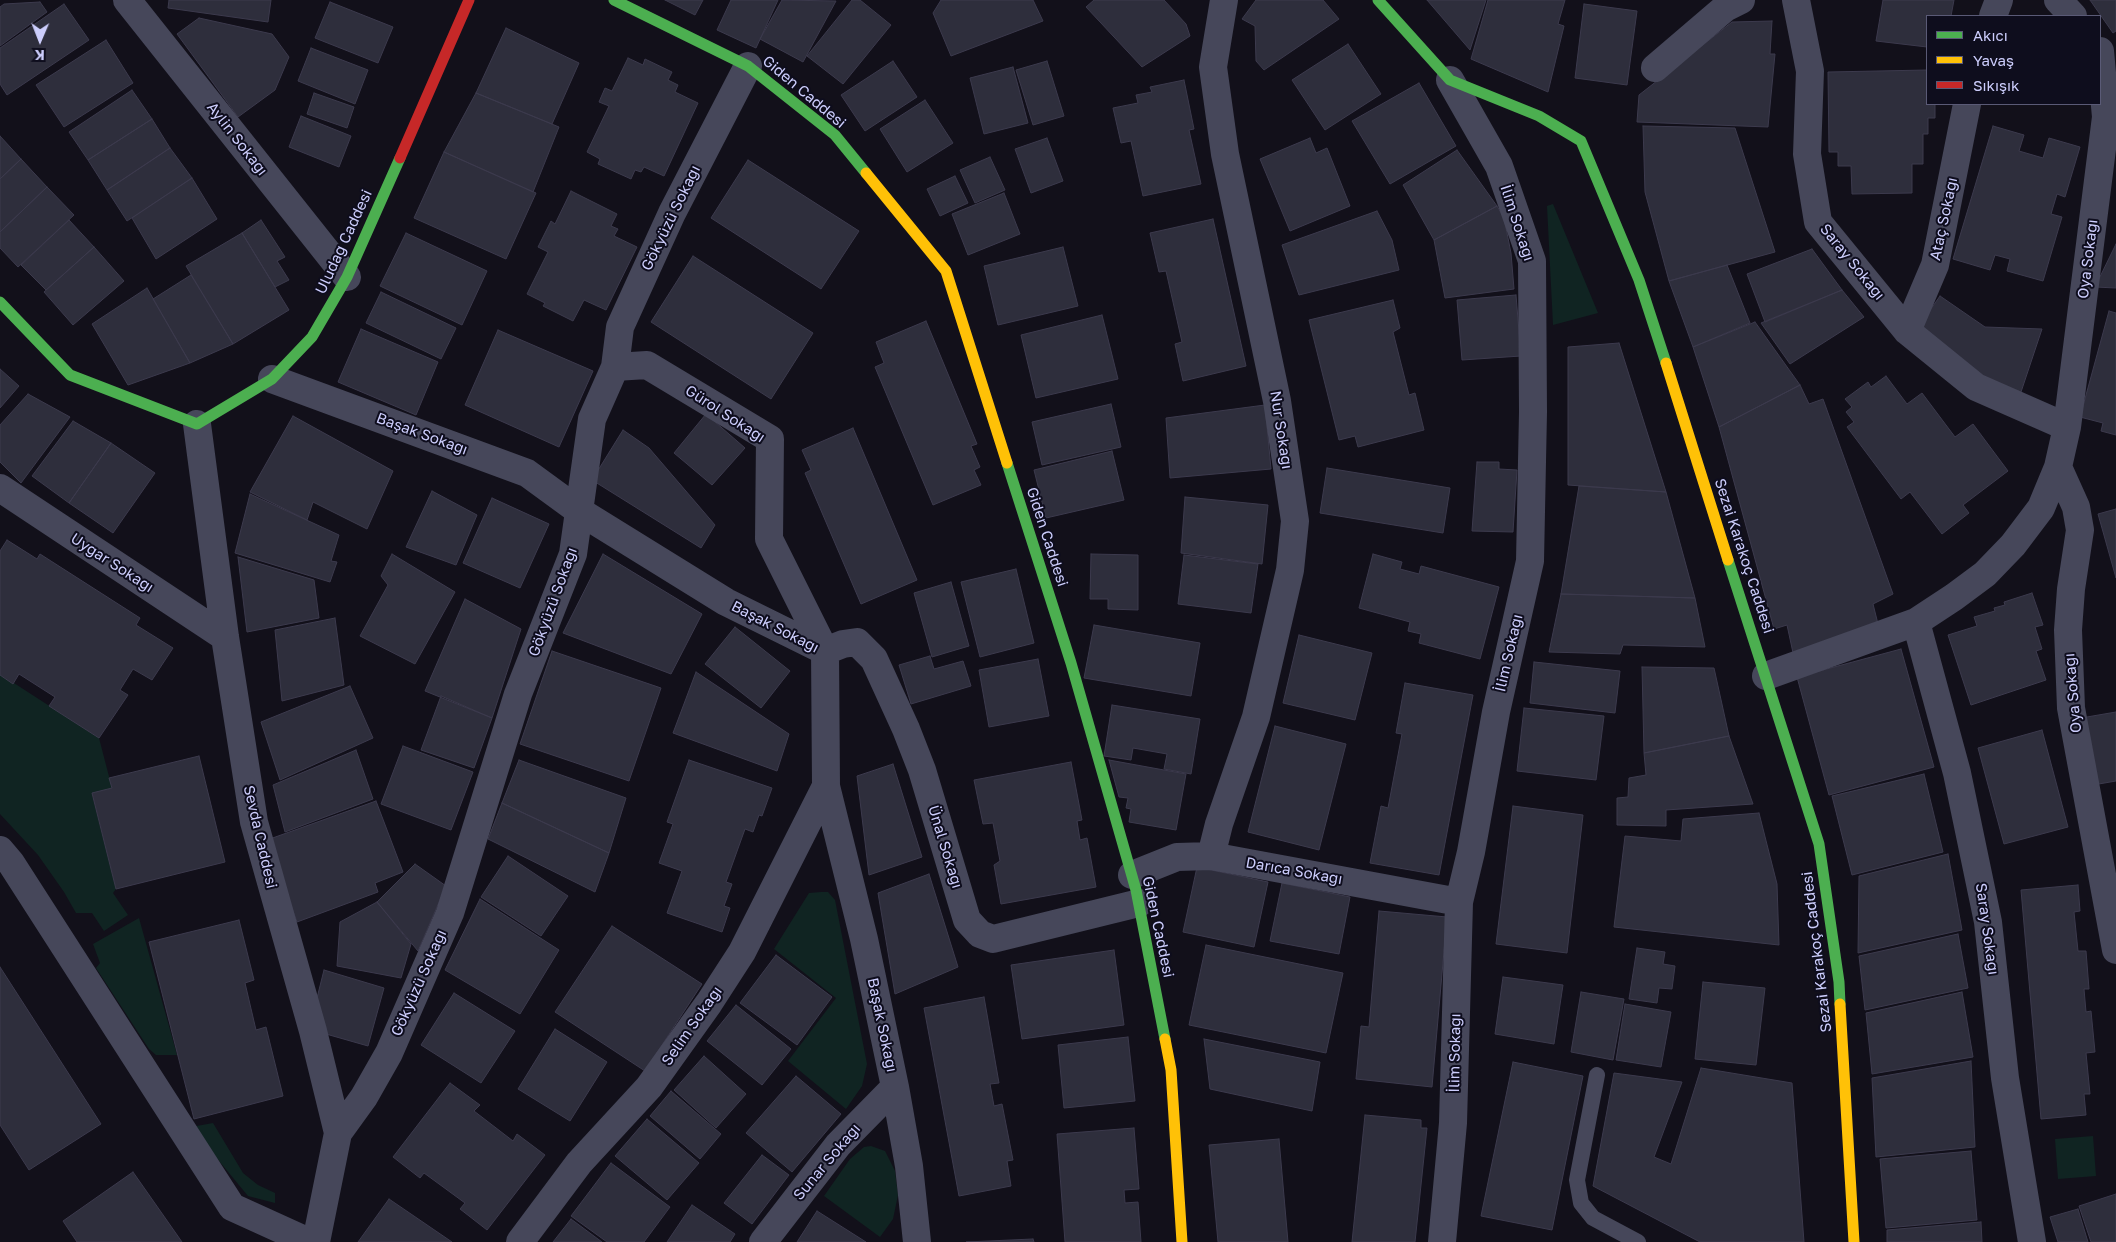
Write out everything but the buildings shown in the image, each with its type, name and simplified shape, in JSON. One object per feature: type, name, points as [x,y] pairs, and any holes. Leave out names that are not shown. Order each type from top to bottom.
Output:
[{"type":"street","name":"Aylin Sokağı","points":[[127,0],[347,277]]},
{"type":"street","name":"Uludağ Caddesi","points":[[197,424],[272,379],[312,337],[347,277],[469,0]]},
{"type":"street","name":"Giden Caddesi","points":[[614,0],[748,66],[835,135],[946,270],[1071,663],[1139,902],[1171,1070],[1182,1242]]},
{"type":"street","name":"Nur Sokağı","points":[[1211,856],[1219,824],[1256,717],[1290,570],[1295,521],[1277,401],[1225,154],[1218,106],[1213,67],[1224,0]]},
{"type":"street","name":"Sezai Karakoç Caddesi","points":[[1378,0],[1450,80],[1540,116],[1581,141],[1639,280],[1819,844],[1839,982],[1854,1242]]},
{"type":"street","points":[[1655,68],[1725,8],[1741,0]]},
{"type":"street","name":"Saray Sokağı","points":[[1796,0],[1810,71],[1807,154],[1818,222],[1907,331],[1976,387],[2067,428]]},
{"type":"street","points":[[1993,15],[1999,0]]},
{"type":"street","points":[[2058,0],[2072,15]]},
{"type":"street","points":[[2101,47],[2116,60]]},
{"type":"street","name":"Oya Sokağı","points":[[1766,676],[1916,622],[1985,574],[2013,546],[2041,508],[2058,467],[2067,428],[2106,116],[2101,62]]},
{"type":"street","name":"Gökyüzü Sokağı","points":[[338,1133],[364,1097],[389,1053],[450,912],[518,694],[573,554],[592,419],[615,367],[620,327],[672,213],[748,66]]},
{"type":"street","name":"İlim Sokağı","points":[[1442,1242],[1453,1123],[1459,902],[1471,852],[1496,712],[1530,562],[1533,412],[1532,261],[1499,166],[1450,80]]},
{"type":"street","name":"Ataç Sokağı","points":[[1907,331],[1935,265],[1967,105]]},
{"type":"street","points":[[0,302],[70,375],[197,424]]},
{"type":"street","name":"Gürol Sokağı","points":[[615,367],[647,365],[770,439],[769,539],[824,651]]},
{"type":"street","name":"Başak Sokağı","points":[[272,379],[527,472],[578,511],[726,602],[824,651],[826,786],[864,939],[895,1087],[909,1166],[916,1241]]},
{"type":"street","name":"Sevda Caddesi","points":[[197,424],[225,637],[254,822],[313,1031],[338,1133],[316,1242]]},
{"type":"street","name":"Oya Sokağı","points":[[2058,467],[2076,507],[2080,530],[2071,589],[2068,630],[2071,708],[2116,950]]},
{"type":"street","name":"Uygar Sokağı","points":[[0,488],[225,637]]},
{"type":"street","name":"Saray Sokağı","points":[[1916,622],[1957,774],[1988,922],[2005,1078],[2032,1242]]},
{"type":"street","name":"Ünal Sokağı","points":[[824,651],[843,644],[857,642],[874,659],[906,729],[922,770],[967,920],[980,934],[993,939],[1139,902]]},
{"type":"street","name":"Selim Sokağı","points":[[520,1242],[579,1163],[649,1087],[709,1003],[742,952],[826,786]]},
{"type":"street","points":[[0,850],[11,863],[232,1207],[309,1242]]},
{"type":"street","name":"Darıca Sokağı","points":[[1132,875],[1177,857],[1211,856],[1459,902]]},
{"type":"street","name":"Sunar Sokağı","points":[[763,1242],[838,1145],[895,1087]]},
{"type":"lane","points":[[1598,1075],[1577,1180],[1581,1203],[1593,1218],[1638,1242]]},
{"type":"green space","points":[[1553,204],[1598,313],[1553,325],[1547,206]]},
{"type":"green space","points":[[0,674],[99,738],[112,788],[92,794],[116,889],[113,893],[128,915],[104,931],[92,913],[76,913],[38,855],[0,814]]},
{"type":"green space","points":[[828,892],[835,900],[867,1064],[862,1086],[846,1109],[788,1061],[836,998],[774,949],[809,893]]},
{"type":"green space","points":[[139,918],[177,1055],[156,1055],[149,1049],[96,968],[100,963],[93,944]]},
{"type":"green space","points":[[213,1123],[243,1173],[258,1185],[275,1193],[275,1203],[248,1196],[191,1127]]},
{"type":"green space","points":[[2093,1136],[2096,1176],[2058,1179],[2055,1139]]},
{"type":"green space","points":[[871,1146],[885,1151],[895,1171],[898,1195],[893,1219],[880,1237],[824,1196],[850,1159],[864,1147]]},
{"type":"traffic: fast","points":[[614,0],[748,66],[835,135],[866,173]]},
{"type":"traffic: fast","points":[[1378,0],[1450,80],[1539,116],[1581,141],[1639,280],[1666,363]]},
{"type":"traffic: fast","points":[[0,302],[70,375],[197,424],[272,379],[312,337],[347,277],[400,158]]},
{"type":"traffic: fast","points":[[1007,463],[1071,663],[1136,890],[1165,1039]]},
{"type":"traffic: fast","points":[[1728,560],[1819,844],[1839,982],[1840,1004]]},
{"type":"traffic: slow","points":[[866,173],[946,271],[1007,463]]},
{"type":"traffic: slow","points":[[1666,363],[1728,560]]},
{"type":"traffic: slow","points":[[1840,1004],[1854,1242]]},
{"type":"traffic: slow","points":[[1165,1039],[1171,1070],[1182,1242]]},
{"type":"traffic: jam","points":[[400,158],[469,0]]}]
